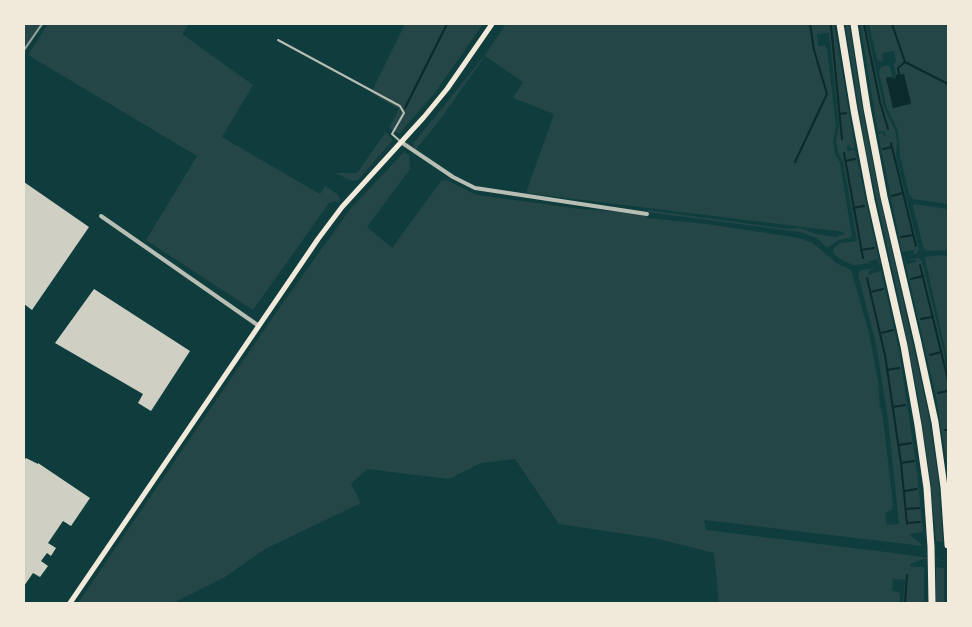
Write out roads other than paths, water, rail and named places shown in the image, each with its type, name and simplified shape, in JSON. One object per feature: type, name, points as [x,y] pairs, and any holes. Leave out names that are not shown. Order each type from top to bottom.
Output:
[{"type":"highway","points":[[840,24],[871,200],[904,346],[913,397],[927,488],[932,559],[932,603]]},
{"type":"highway","points":[[854,24],[884,197],[935,422],[944,486],[948,545]]},
{"type":"main road","points":[[70,603],[342,207],[447,89],[492,24]]},
{"type":"street","points":[[401,142],[453,177],[475,188],[647,214]]},
{"type":"street","points":[[101,216],[259,326]]},
{"type":"lane","points":[[278,40],[400,106],[404,113],[392,134],[401,142]]},
{"type":"waterway","points":[[405,108],[447,24]]},
{"type":"waterway","points":[[795,162],[827,94],[814,50],[810,24]]},
{"type":"waterway","points":[[864,24],[880,102],[888,129]]},
{"type":"waterway","points":[[892,24],[905,62],[948,84]]},
{"type":"waterway","points":[[831,26],[842,139]]},
{"type":"waterway","points":[[899,75],[898,68],[905,62]]},
{"type":"waterway","points":[[840,114],[846,113]]},
{"type":"waterway","points":[[891,143],[916,246]]},
{"type":"waterway","points":[[883,149],[892,147]]},
{"type":"waterway","points":[[844,153],[863,258]]},
{"type":"waterway","points":[[845,161],[855,159]]},
{"type":"waterway","points":[[892,196],[903,193]]},
{"type":"waterway","points":[[853,208],[864,206]]},
{"type":"waterway","points":[[901,237],[913,235]]},
{"type":"waterway","points":[[861,250],[874,248]]},
{"type":"waterway","points":[[920,265],[948,380]]},
{"type":"waterway","points":[[911,279],[923,276]]},
{"type":"waterway","points":[[867,278],[885,355],[901,463],[907,524]]},
{"type":"waterway","points":[[871,292],[883,289]]},
{"type":"waterway","points":[[921,319],[932,317]]},
{"type":"waterway","points":[[881,333],[893,330]]},
{"type":"waterway","points":[[930,355],[941,352]]},
{"type":"waterway","points":[[887,370],[899,368]]},
{"type":"waterway","points":[[938,393],[948,391]]},
{"type":"waterway","points":[[893,407],[905,405]]},
{"type":"waterway","points":[[899,445],[911,443]]},
{"type":"waterway","points":[[901,463],[914,461]]},
{"type":"waterway","points":[[905,491],[917,489]]},
{"type":"waterway","points":[[906,509],[919,508]]},
{"type":"waterway","points":[[907,523],[920,522]]},
{"type":"waterway","points":[[905,603],[907,575]]},
{"type":"railway","points":[[24,50],[42,24]]}]
